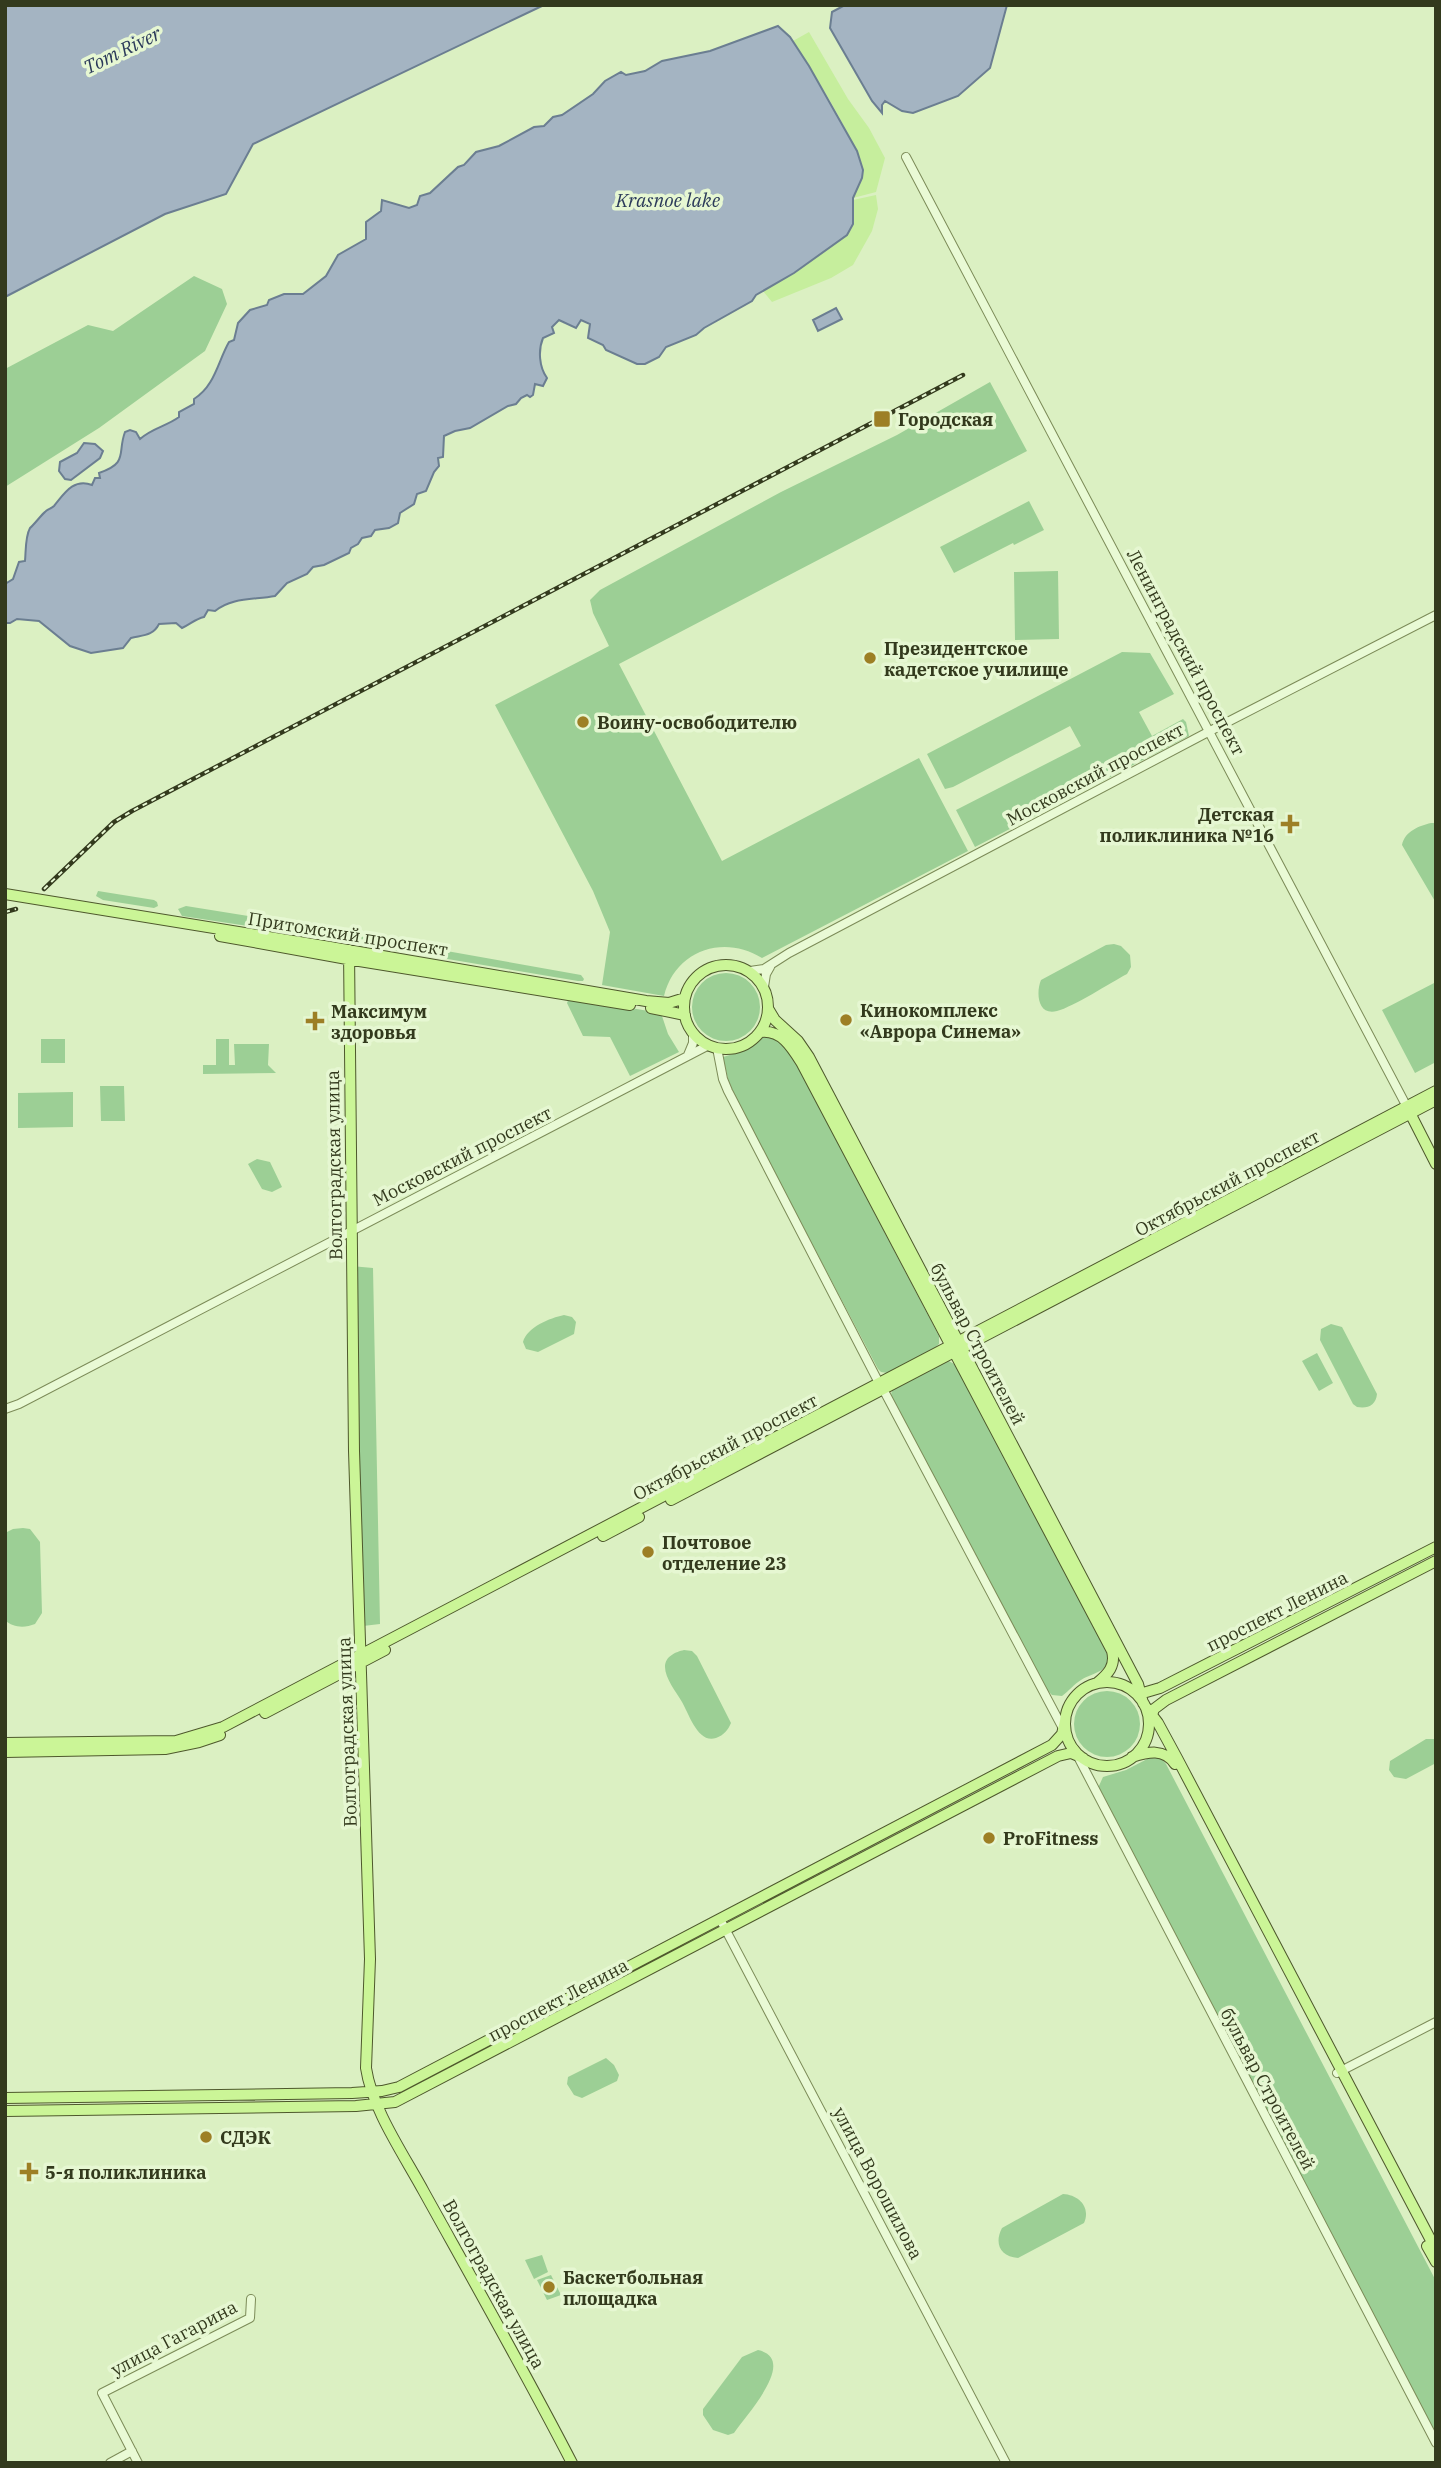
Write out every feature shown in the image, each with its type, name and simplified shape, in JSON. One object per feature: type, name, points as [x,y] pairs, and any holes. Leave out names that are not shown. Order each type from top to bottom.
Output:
[{"type":"main road","name":"Притомский проспект","points":[[5,894],[685,1015]]},
{"type":"main road","name":"Притомский проспект","points":[[5,900],[646,1001],[669,1003],[685,998]]},
{"type":"main road","name":"Волгоградская улица","points":[[348,954],[350,1232],[370,1959],[366,2068],[378,2105],[572,2463]]},
{"type":"main road","points":[[735,965],[750,971],[764,987],[769,1010],[761,1032],[741,1046],[713,1047],[693,1033],[685,1015],[685,998],[695,979],[713,967],[735,965]]},
{"type":"main road","name":"бульвар Строителей","points":[[769,1010],[775,1020],[798,1041],[809,1058],[1112,1651],[1112,1665],[1097,1683]]},
{"type":"main road","name":"бульвар Строителей","points":[[761,1032],[772,1032],[781,1036],[801,1062],[957,1347],[1339,2072],[1436,2262]]},
{"type":"main road","name":"Октябрьский проспект","points":[[5,1752],[165,1749],[225,1733],[1408,1110],[1436,1091]]},
{"type":"main road","name":"Октябрьский проспект","points":[[1408,1110],[1436,1100]]},
{"type":"main road","name":"Ленинградский проспект","points":[[1408,1110],[1436,1164]]},
{"type":"main road","name":"проспект Ленина","points":[[1146,1708],[1160,1688],[1436,1547]]},
{"type":"main road","name":"проспект Ленина","points":[[1146,1708],[1157,1705],[1436,1560]]},
{"type":"main road","name":"Октябрьский проспект","points":[[5,1743],[176,1741],[198,1736],[223,1727],[360,1660]]},
{"type":"main road","points":[[1097,1683],[1118,1684],[1130,1689],[1146,1708],[1145,1741],[1132,1758],[1118,1764],[1104,1766],[1078,1754],[1065,1730],[1068,1708],[1074,1697],[1097,1683]]},
{"type":"main road","name":"проспект Ленина","points":[[5,2098],[373,2092],[405,2084],[1052,1745],[1065,1730]]},
{"type":"main road","name":"бульвар Строителей","points":[[1132,1758],[1160,1753],[1167,1754],[1173,1760],[1436,2250]]},
{"type":"main road","name":"проспект Ленина","points":[[5,2111],[378,2105],[395,2102],[1058,1756],[1078,1754]]},
{"type":"street","name":"Ленинградский проспект","points":[[906,157],[1408,1110]]},
{"type":"street","name":"Московский проспект","points":[[750,971],[759,971],[772,965],[789,953],[1210,731],[1436,615]]},
{"type":"street","points":[[764,987],[766,974],[772,965]]},
{"type":"street","points":[[688,1055],[693,1043],[693,1033]]},
{"type":"street","name":"Московский проспект","points":[[5,1409],[688,1055],[713,1047]]},
{"type":"street","points":[[713,1047],[727,1091],[1065,1730]]},
{"type":"street","name":"бульвар Строителей","points":[[1078,1754],[1436,2443]]},
{"type":"street","name":"улица Ворошилова","points":[[720,1919],[1006,2463]]},
{"type":"street","points":[[1339,2072],[1436,2022]]},
{"type":"street","name":"улица Гагарина","points":[[132,2451],[102,2393],[250,2318],[251,2299]]},
{"type":"street","points":[[110,2463],[132,2451],[138,2463]]},
{"type":"shaded area","points":[[194,276],[222,289],[227,304],[205,351],[99,428],[5,487],[5,369],[88,325],[113,331]]},
{"type":"shaded area","points":[[990,382],[1027,451],[619,664],[722,861],[919,758],[968,851],[762,958],[732,947],[717,947],[690,957],[670,980],[664,996],[602,985],[610,932],[593,891],[495,705],[609,646],[593,613],[590,600],[600,590],[781,492],[897,435]]},
{"type":"shaded area","points":[[1029,501],[1044,530],[954,573],[940,547]]},
{"type":"shaded area","points":[[1058,571],[1059,639],[1015,640],[1014,572]]},
{"type":"shaded area","points":[[1122,652],[1150,653],[1174,694],[1139,712],[1152,736],[1183,719],[1189,736],[975,847],[956,810],[1081,746],[1070,726],[945,789],[927,754]]},
{"type":"shaded area","points":[[1436,823],[1436,903],[1402,845],[1409,833]]},
{"type":"shaded area","points":[[98,891],[154,900],[158,906],[154,908],[103,900],[96,896]]},
{"type":"shaded area","points":[[186,906],[324,928],[328,934],[320,937],[182,916],[178,909]]},
{"type":"shaded area","points":[[338,931],[366,936],[368,941],[359,945],[344,939],[336,941],[334,933]]},
{"type":"shaded area","points":[[379,939],[581,975],[584,979],[578,981],[376,947]]},
{"type":"shaded area","points":[[1106,945],[1121,946],[1130,955],[1131,967],[1127,974],[1064,1009],[1050,1012],[1042,1007],[1039,996],[1041,980]]},
{"type":"shaded area","points":[[726,973],[739,976],[750,983],[757,994],[760,1007],[757,1020],[750,1031],[739,1038],[726,1041],[713,1038],[702,1031],[695,1020],[692,1007],[695,994],[702,983],[713,976]]},
{"type":"shaded area","points":[[1436,982],[1436,1062],[1415,1073],[1382,1010]]},
{"type":"shaded area","points":[[569,998],[661,1013],[668,1034],[679,1052],[630,1076],[610,1037],[583,1036],[567,1003]]},
{"type":"shaded area","points":[[765,1036],[778,1038],[792,1056],[939,1336],[939,1344],[934,1349],[887,1373],[878,1369],[730,1088],[723,1057],[743,1051]]},
{"type":"shaded area","points":[[41,1039],[65,1039],[65,1063],[41,1063]]},
{"type":"shaded area","points":[[216,1039],[229,1039],[229,1065],[235,1065],[234,1044],[269,1044],[268,1065],[276,1073],[203,1074],[203,1065],[216,1065]]},
{"type":"shaded area","points":[[100,1086],[124,1086],[125,1121],[101,1121]]},
{"type":"shaded area","points":[[73,1092],[73,1127],[18,1128],[18,1093]]},
{"type":"shaded area","points":[[257,1159],[270,1162],[282,1187],[272,1192],[262,1189],[248,1164]]},
{"type":"shaded area","points":[[351,1266],[373,1268],[380,1624],[363,1626]]},
{"type":"shaded area","points":[[564,1315],[572,1317],[576,1322],[574,1334],[538,1352],[526,1349],[523,1342],[529,1332],[546,1321]]},
{"type":"shaded area","points":[[1331,1324],[1342,1327],[1377,1394],[1375,1401],[1368,1407],[1357,1407],[1353,1404],[1320,1340],[1321,1329]]},
{"type":"shaded area","points":[[1317,1353],[1333,1383],[1319,1391],[1302,1361]]},
{"type":"shaded area","points":[[947,1360],[956,1365],[1108,1653],[1104,1668],[1078,1682],[1062,1696],[1052,1695],[1047,1690],[891,1396],[892,1389]]},
{"type":"shaded area","points":[[30,1529],[40,1542],[42,1613],[35,1624],[23,1627],[12,1625],[5,1620],[5,1533]]},
{"type":"shaded area","points":[[692,1651],[697,1656],[731,1723],[725,1732],[716,1738],[704,1737],[699,1732],[667,1676],[667,1660],[674,1653]]},
{"type":"shaded area","points":[[1107,1691],[1120,1693],[1135,1706],[1140,1724],[1138,1737],[1125,1752],[1107,1757],[1094,1755],[1079,1742],[1074,1724],[1076,1711],[1089,1696]]},
{"type":"shaded area","points":[[1426,1739],[1436,1739],[1436,1763],[1406,1779],[1394,1777],[1389,1770],[1390,1761]]},
{"type":"shaded area","points":[[1153,1756],[1162,1759],[1166,1764],[1436,2281],[1436,2436],[1098,1788],[1103,1777],[1126,1770]]},
{"type":"shaded area","points":[[606,2058],[614,2065],[619,2075],[617,2081],[582,2098],[574,2095],[567,2084],[568,2077]]},
{"type":"shaded area","points":[[1063,2194],[1079,2199],[1085,2207],[1084,2223],[1018,2258],[1003,2252],[999,2244],[1002,2228]]},
{"type":"shaded area","points":[[542,2255],[548,2272],[534,2279],[525,2260]]},
{"type":"shaded area","name":"Баскетбольная площадка","points":[[551,2275],[561,2295],[547,2300],[537,2280]]},
{"type":"shaded area","points":[[758,2350],[769,2355],[773,2364],[772,2375],[766,2388],[734,2433],[728,2435],[713,2430],[703,2415],[703,2409],[742,2357]]},
{"type":"sand","points":[[809,32],[885,158],[876,192],[853,198],[862,175],[860,160],[833,106],[793,41]]},
{"type":"sand","points":[[876,195],[878,209],[872,231],[853,265],[831,278],[772,302],[763,291],[834,245],[848,232],[853,200]]},
{"type":"water","name":"Tom River","points":[[5,5],[544,5],[253,144],[226,194],[165,214],[5,297]]},
{"type":"water","points":[[845,5],[1007,5],[990,68],[958,96],[913,113],[902,111],[885,101],[882,113],[872,101],[830,28],[832,12]]},
{"type":"water","name":"Krasnoe lake","points":[[778,26],[790,37],[809,66],[857,151],[863,170],[853,198],[853,224],[847,235],[794,273],[756,295],[752,301],[696,335],[666,347],[659,357],[645,364],[637,364],[606,350],[603,345],[588,338],[590,324],[581,320],[576,328],[559,320],[552,327],[554,333],[543,338],[541,343],[541,364],[547,378],[543,386],[535,384],[530,397],[527,395],[521,398],[516,404],[470,428],[444,436],[443,457],[438,458],[439,466],[426,491],[417,494],[414,504],[400,513],[398,523],[389,528],[375,530],[371,536],[362,538],[349,553],[324,565],[313,567],[307,574],[287,583],[275,596],[236,601],[215,611],[208,610],[204,617],[182,628],[176,623],[159,624],[151,633],[131,638],[123,648],[91,653],[70,646],[39,621],[17,619],[5,623],[5,584],[13,579],[19,562],[25,561],[26,540],[30,528],[74,485],[92,485],[95,478],[100,478],[99,473],[115,465],[120,457],[125,432],[136,432],[140,439],[179,417],[179,412],[194,404],[194,399],[211,380],[229,342],[234,340],[238,323],[250,310],[267,305],[269,300],[284,294],[303,294],[326,276],[338,255],[366,239],[366,222],[381,211],[382,200],[409,208],[417,205],[420,196],[430,193],[476,152],[499,146],[534,127],[544,126],[553,117],[562,115],[593,94],[605,81],[621,72],[626,75],[645,71],[662,61],[710,51]]},
{"type":"water","points":[[836,308],[842,319],[818,331],[813,320]]},
{"type":"water","points":[[84,443],[95,444],[103,451],[100,458],[71,480],[65,479],[59,471],[60,462],[77,453]]},
{"type":"railway","points":[[44,889],[114,822],[132,811],[963,375]]},
{"type":"railway","points":[[5,912],[16,909]]},
{"type":"place","name":"Городская","points":[[882,419]]},
{"type":"place","name":"Президентское кадетское училище","points":[[870,658]]},
{"type":"place","name":"Воину-освободителю","points":[[583,722]]},
{"type":"place","name":"Детская поликлиника №16","points":[[1290,824]]},
{"type":"place","name":"Кинокомплекс «Аврора Синема»","points":[[846,1020]]},
{"type":"place","name":"Максимум здоровья","points":[[315,1021]]},
{"type":"place","name":"Почтовое отделение 23","points":[[648,1552]]},
{"type":"place","name":"ProFitness","points":[[989,1838]]},
{"type":"place","name":"СДЭК","points":[[206,2137]]},
{"type":"place","name":"5-я поликлиника","points":[[29,2172]]},
{"type":"place","name":"Баскетбольная площадка","points":[[549,2287]]}]
